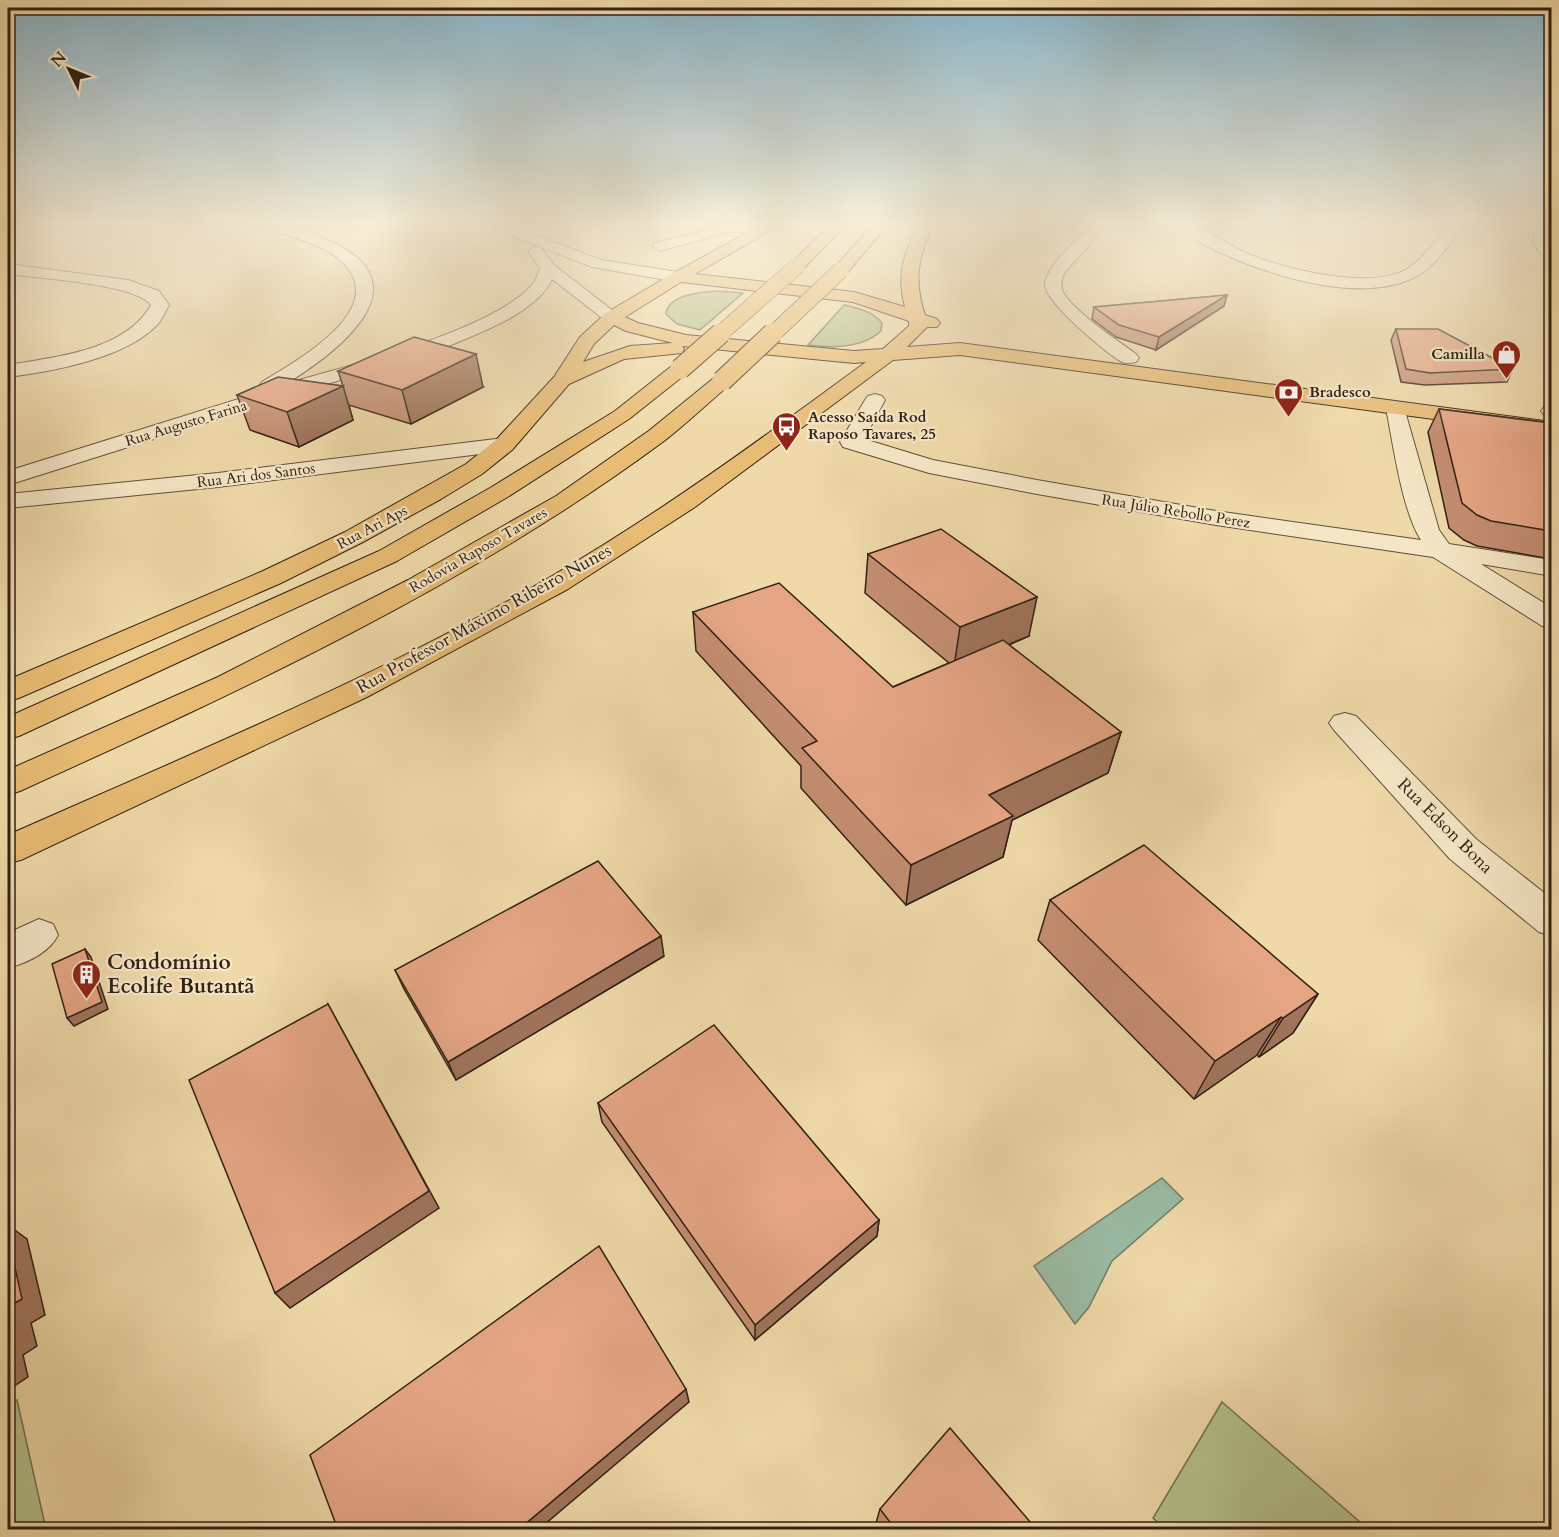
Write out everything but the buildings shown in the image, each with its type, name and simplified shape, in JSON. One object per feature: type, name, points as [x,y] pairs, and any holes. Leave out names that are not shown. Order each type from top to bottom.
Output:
[{"type":"main road","name":"Rua Ari Aps","points":[[8,691],[272,577],[344,542],[474,469],[504,446],[561,381],[587,341],[612,317],[653,293]]},
{"type":"main road","points":[[8,729],[388,556],[498,494],[622,415],[680,369],[767,293]]},
{"type":"main road","points":[[814,293],[854,297],[885,305],[949,331],[978,336],[1551,416]]},
{"type":"main road","name":"Rodovia Raposo Tavares","points":[[8,783],[229,684],[417,586],[564,501],[658,435],[722,381],[817,293]]},
{"type":"main road","points":[[908,293],[919,319]]},
{"type":"main road","points":[[612,317],[643,330],[685,341],[854,357],[940,349],[992,352],[1396,408],[1551,416]]},
{"type":"main road","name":"Rua Professor Máximo Ribeiro Nunes","points":[[8,850],[300,718],[394,672],[549,588],[699,493],[799,421],[890,353],[918,327],[919,319]]},
{"type":"main road","points":[[561,381],[613,354],[653,348],[784,362],[801,367],[811,381],[799,421]]},
{"type":"street","points":[[8,371],[59,362],[126,339],[142,329],[157,315],[160,305],[153,295],[147,293]]},
{"type":"street","points":[[231,409],[286,376],[341,336],[358,317],[366,299],[366,293]]},
{"type":"street","name":"Rua Augusto Farina","points":[[8,478],[410,353],[501,315],[531,293]]},
{"type":"street","points":[[580,293],[612,317]]},
{"type":"street","points":[[1055,293],[1077,317],[1129,358]]},
{"type":"street","name":"Rua Júlio Rebollo Perez","points":[[874,400],[851,442],[929,466],[1216,518],[1551,568]]},
{"type":"street","points":[[1396,408],[1427,530],[1440,550],[1551,620]]},
{"type":"street","name":"Rua Ari dos Santos","points":[[8,501],[219,480],[504,446]]},
{"type":"street","name":"Rua Edson Bona","points":[[1345,723],[1463,849],[1551,921]]},
{"type":"shaded area","points":[[695,293],[743,293],[700,330],[677,324],[666,314],[673,302]]},
{"type":"shaded area","points":[[844,305],[874,316],[882,323],[881,331],[865,341],[846,346],[808,345]]},
{"type":"shaded area","points":[[1162,1178],[1183,1199],[1112,1261],[1089,1307],[1075,1324],[1034,1266]]},
{"type":"shaded area","points":[[17,1400],[46,1529],[8,1529],[8,1406]]},
{"type":"shaded area","points":[[1222,1402],[1368,1529],[1165,1529],[1153,1518]]},
{"type":"place","name":"Camilla","points":[[1506,380]]},
{"type":"place","name":"Bradesco","points":[[1288,418]]},
{"type":"place","name":"Acesso Saída Rod Raposo Tavares, 25","points":[[787,452]]},
{"type":"place","name":"Condomínio Ecolife Butantã","points":[[86,1000]]}]
